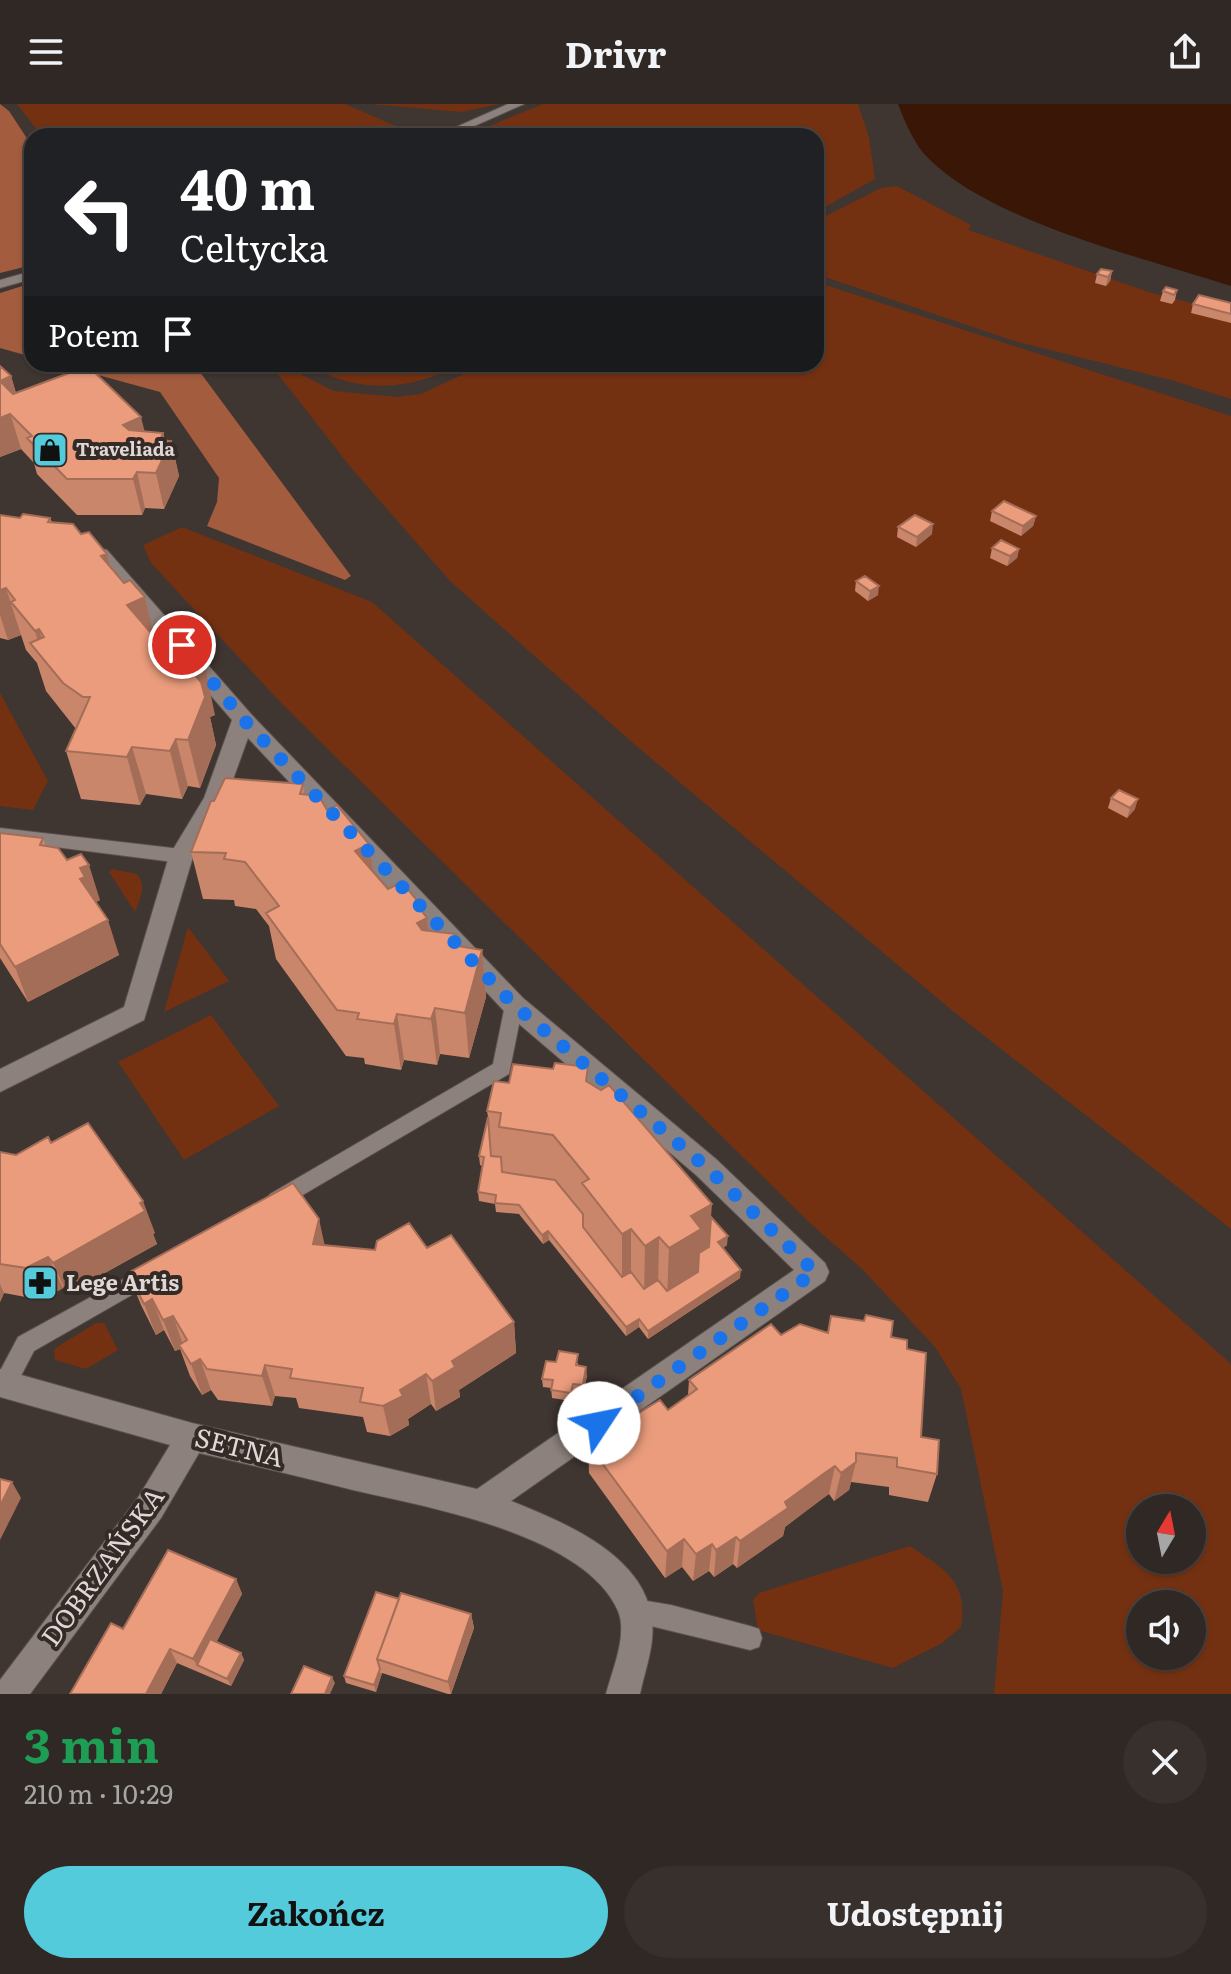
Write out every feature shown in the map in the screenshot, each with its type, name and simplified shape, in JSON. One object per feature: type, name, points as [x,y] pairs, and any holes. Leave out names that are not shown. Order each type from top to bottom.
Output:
[{"type":"street","points":[[60,546],[100,554],[243,719],[514,1005],[706,1167],[815,1272],[480,1505]]},
{"type":"street","points":[[0,1081],[135,1013],[181,856],[215,799],[243,719]]},
{"type":"street","points":[[215,799],[243,801]]},
{"type":"street","points":[[285,804],[328,807]]},
{"type":"street","name":"SETNA","points":[[2,1383],[192,1437],[480,1505],[522,1518],[596,1564],[624,1589],[635,1611]]},
{"type":"street","name":"DOBRZAŃSKA","points":[[10,1694],[150,1507],[192,1437]]},
{"type":"street","points":[[623,1694],[635,1611]]},
{"type":"lane","points":[[461,128],[518,104]]},
{"type":"lane","points":[[0,284],[24,277]]},
{"type":"lane","points":[[0,834],[181,856]]},
{"type":"lane","points":[[502,1068],[514,1005]]},
{"type":"lane","points":[[254,1214],[502,1068],[529,1070]]},
{"type":"lane","points":[[557,1072],[598,1075]]},
{"type":"lane","points":[[2,1383],[26,1344],[174,1261]]},
{"type":"lane","points":[[635,1611],[750,1638]]},
{"type":"shaded area","points":[[0,104],[9,111],[24,134],[24,267],[0,273]]},
{"type":"shaded area","points":[[17,104],[345,104],[401,128],[36,128]]},
{"type":"shaded area","points":[[370,104],[500,104],[461,112]]},
{"type":"shaded area","points":[[543,104],[858,104],[869,137],[875,179],[824,208],[824,128],[484,128]]},
{"type":"shaded area","points":[[898,104],[1231,104],[1231,286],[1071,236],[990,201],[956,181],[928,158],[914,140]]},
{"type":"shaded area","points":[[897,186],[971,225],[968,230],[1152,293],[1231,313],[1231,399],[1171,380],[1014,341],[824,277],[824,217],[881,188]]},
{"type":"shaded area","points":[[824,285],[1231,416],[1231,1229],[954,1012],[634,744],[450,581],[352,469],[276,372],[296,372],[334,391],[397,397],[421,394],[468,372],[824,372]]},
{"type":"shaded area","points":[[24,286],[24,355],[0,348],[0,293]]},
{"type":"shaded area","points":[[87,372],[200,372],[351,576],[345,580],[207,526],[217,502],[219,478],[160,392]]},
{"type":"shaded area","points":[[321,372],[442,372],[421,380],[383,386],[363,385]]},
{"type":"shaded area","points":[[182,527],[372,602],[1231,1364],[1231,1694],[994,1694],[1003,1591],[961,1389],[935,1347],[862,1269],[812,1225],[282,704],[151,563],[143,545]]},
{"type":"shaded area","points":[[0,693],[48,781],[33,810],[0,806]]},
{"type":"shaded area","points":[[112,869],[137,874],[140,879],[142,893],[135,912],[109,872]]},
{"type":"shaded area","points":[[188,927],[229,981],[164,1012]]},
{"type":"shaded area","points":[[211,1015],[279,1106],[184,1160],[118,1062]]},
{"type":"shaded area","points":[[96,1323],[104,1323],[118,1350],[86,1369],[55,1360],[54,1350],[57,1347]]},
{"type":"shaded area","points":[[910,1546],[951,1578],[961,1598],[961,1627],[942,1643],[893,1668],[758,1630],[753,1600],[759,1593]]},
{"type":"building","points":[[1101,269],[1112,271],[1108,277],[1097,274]]},
{"type":"building","points":[[1166,287],[1177,290],[1174,295],[1163,291]]},
{"type":"building","points":[[1199,295],[1231,303],[1231,314],[1193,304]]},
{"type":"building","points":[[0,366],[11,376],[0,381]]},
{"type":"building","points":[[72,372],[94,372],[141,417],[123,425],[129,430],[163,433],[160,440],[171,441],[156,473],[137,472],[133,479],[67,479],[27,438],[32,436],[10,414],[0,418],[0,381],[13,394]]},
{"type":"building","points":[[1004,501],[1036,516],[1023,526],[992,511]]},
{"type":"building","points":[[23,514],[50,518],[48,522],[73,524],[81,534],[89,532],[107,554],[101,556],[124,583],[130,580],[145,597],[127,605],[151,633],[164,628],[178,644],[183,642],[205,667],[192,672],[201,682],[205,697],[188,740],[176,739],[170,751],[132,747],[127,757],[66,751],[90,697],[83,697],[63,683],[30,643],[44,637],[39,629],[35,631],[11,602],[15,600],[6,588],[0,590],[0,515],[20,518]]},
{"type":"building","points":[[915,515],[933,524],[917,537],[898,527]]},
{"type":"building","points":[[1001,540],[1019,549],[1010,556],[992,548]]},
{"type":"building","points":[[865,576],[879,586],[870,591],[856,581]]},
{"type":"building","points":[[225,778],[303,784],[300,794],[319,796],[327,810],[337,805],[369,844],[355,851],[388,889],[402,882],[420,904],[418,906],[427,918],[417,923],[422,930],[456,934],[452,945],[482,950],[465,1013],[435,1008],[431,1019],[397,1014],[394,1024],[357,1019],[359,1013],[337,1010],[266,913],[279,906],[245,862],[224,859],[226,853],[191,852],[211,801],[214,801]]},
{"type":"building","points":[[1119,790],[1138,799],[1130,808],[1111,798]]},
{"type":"building","points":[[0,833],[43,838],[40,845],[58,848],[67,860],[81,854],[89,865],[80,868],[85,877],[80,879],[108,920],[15,967],[0,944]]},
{"type":"building","points":[[555,1063],[588,1067],[586,1081],[601,1090],[609,1085],[712,1204],[691,1216],[701,1229],[669,1248],[659,1237],[645,1246],[631,1229],[622,1234],[582,1183],[589,1179],[553,1135],[499,1127],[501,1113],[487,1111],[494,1081],[509,1083],[513,1064],[553,1069]]},
{"type":"building","points":[[488,1117],[491,1156],[501,1157],[502,1172],[555,1180],[583,1214],[583,1227],[622,1277],[631,1272],[644,1289],[658,1280],[667,1291],[698,1272],[699,1253],[709,1247],[711,1217],[728,1236],[718,1242],[741,1270],[648,1331],[639,1319],[626,1327],[548,1231],[542,1235],[519,1205],[495,1203],[496,1195],[478,1192],[484,1157],[479,1156]]},
{"type":"building","points":[[88,1123],[143,1201],[140,1203],[145,1211],[53,1263],[48,1257],[26,1268],[0,1264],[0,1152],[16,1155],[48,1137],[51,1143]]},
{"type":"building","points":[[293,1183],[319,1219],[313,1244],[375,1250],[377,1241],[409,1223],[427,1248],[451,1235],[514,1322],[452,1361],[455,1367],[432,1381],[426,1374],[400,1390],[403,1396],[383,1406],[360,1402],[363,1388],[290,1378],[292,1369],[265,1365],[262,1376],[207,1369],[200,1359],[191,1364],[179,1345],[187,1340],[173,1316],[163,1320],[152,1299],[144,1304],[128,1273]]},
{"type":"building","points":[[866,1315],[893,1321],[891,1337],[907,1340],[907,1349],[926,1353],[921,1437],[939,1440],[937,1474],[897,1467],[897,1458],[856,1453],[856,1462],[841,1473],[835,1466],[826,1472],[785,1502],[788,1508],[740,1541],[736,1537],[716,1550],[712,1544],[696,1554],[684,1539],[667,1551],[588,1444],[660,1400],[668,1410],[697,1389],[689,1380],[771,1324],[781,1335],[800,1324],[828,1333],[831,1316],[864,1321]]},
{"type":"building","points":[[559,1351],[578,1354],[576,1365],[586,1367],[583,1385],[573,1384],[571,1393],[551,1390],[553,1380],[542,1379],[546,1361],[556,1362]]},
{"type":"building","points":[[0,1479],[12,1482],[0,1506]]},
{"type":"building","points":[[168,1550],[236,1579],[193,1659],[170,1649],[146,1694],[70,1694],[111,1623],[123,1629]]},
{"type":"building","points":[[376,1592],[399,1599],[377,1659],[380,1669],[374,1685],[344,1676]]},
{"type":"building","points":[[401,1593],[471,1614],[448,1682],[377,1659]]},
{"type":"building","points":[[210,1639],[241,1653],[227,1679],[197,1665]]},
{"type":"building","points":[[304,1666],[332,1677],[325,1694],[291,1694]]},
{"type":"place","name":"Traveliada","points":[[50,450]]},
{"type":"place","name":"Lege Artis","points":[[40,1283]]},
{"type":"route","points":[[182,645],[243,719],[514,1005],[706,1167],[815,1272],[599,1423]]}]
